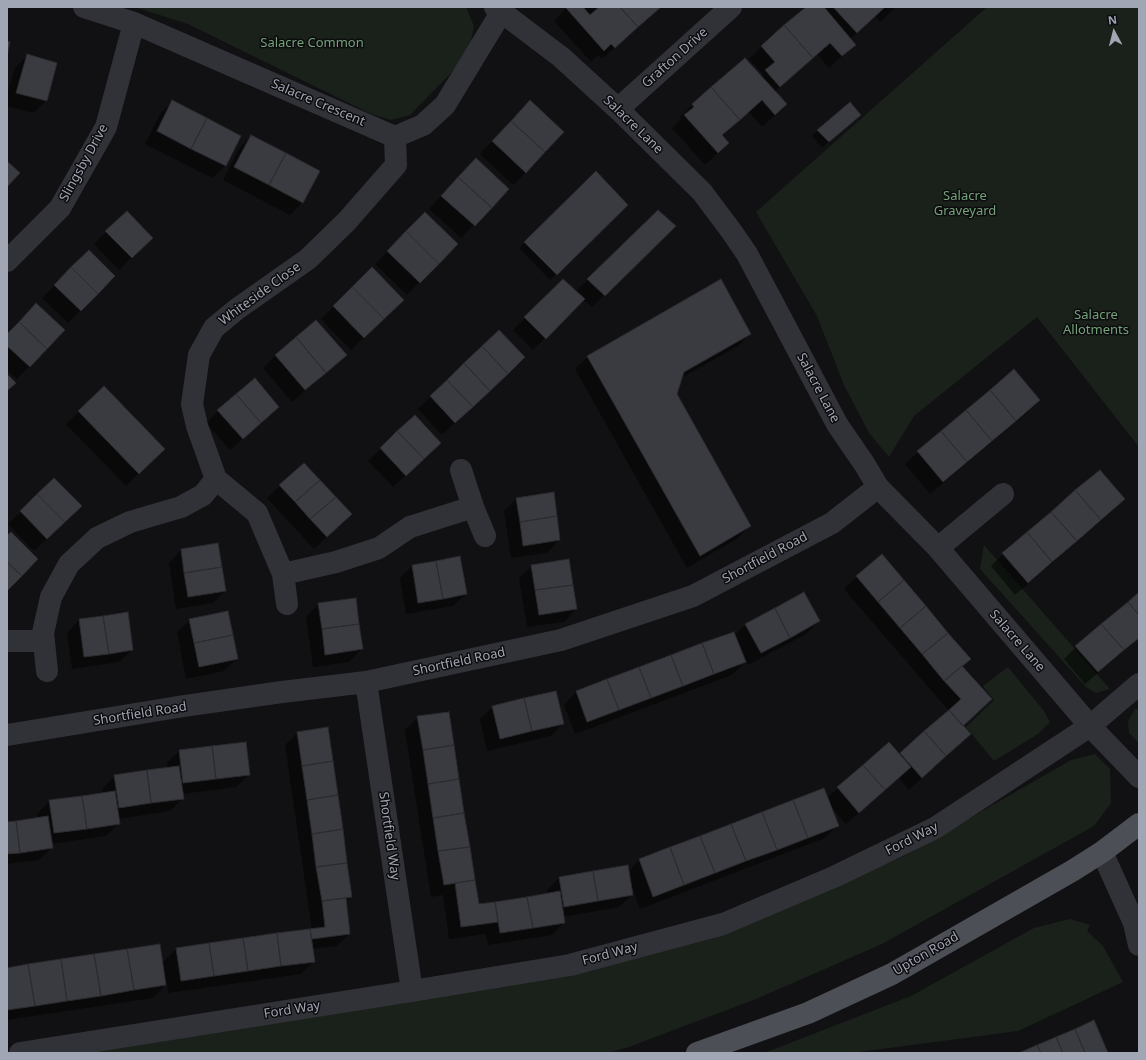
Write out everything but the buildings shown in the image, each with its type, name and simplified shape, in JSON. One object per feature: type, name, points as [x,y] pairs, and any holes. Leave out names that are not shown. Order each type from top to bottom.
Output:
[{"type":"main road","name":"Upton Road","points":[[697,1053],[808,1013],[892,974],[1102,852],[1139,824]]},
{"type":"street","name":"Salacre Crescent","points":[[84,7],[134,24],[395,137]]},
{"type":"street","name":"Grafton Drive","points":[[618,109],[731,7]]},
{"type":"street","name":"Salacre Lane","points":[[499,9],[561,57],[618,109],[702,192],[747,254],[837,424],[878,487],[938,548],[1090,726],[1139,777]]},
{"type":"street","points":[[395,137],[423,125],[445,105],[499,9]]},
{"type":"street","name":"Slingsby Drive","points":[[7,262],[60,208],[106,127],[134,24]]},
{"type":"street","name":"Whiteside Close","points":[[216,479],[197,426],[192,404],[199,355],[214,328],[237,309],[308,259],[347,221],[396,165],[395,137]]},
{"type":"street","points":[[461,470],[472,506],[485,536]]},
{"type":"street","points":[[47,670],[43,633],[51,597],[69,564],[97,538],[130,522],[181,507],[203,495],[216,479],[257,513],[283,574],[288,604]]},
{"type":"street","name":"Shortfield Road","points":[[7,735],[206,703],[366,682],[561,640],[693,596],[832,523],[878,487]]},
{"type":"street","points":[[938,548],[1003,494]]},
{"type":"street","points":[[283,574],[336,562],[379,548],[410,527],[472,506]]},
{"type":"street","points":[[7,641],[44,641]]},
{"type":"street","name":"Shortfield Way","points":[[366,682],[412,991]]},
{"type":"street","name":"Ford Way","points":[[20,1053],[570,965],[723,924],[836,876],[935,828],[1090,726],[1139,684]]},
{"type":"street","points":[[1102,852],[1134,924],[1139,945]]},
{"type":"green space","name":"Salacre Common","points":[[134,7],[466,7],[474,26],[469,51],[452,72],[410,115],[391,120],[371,114],[188,24]]},
{"type":"green space","name":"Salacre Graveyard","points":[[987,7],[1139,7],[1139,447],[1037,317],[914,416],[889,457],[869,433],[844,385],[817,316],[756,212]]},
{"type":"green space","points":[[984,545],[1110,689],[1096,693],[1086,687],[980,569]]},
{"type":"green space","points":[[1008,667],[1044,711],[1050,722],[1038,734],[994,761],[966,727],[994,700],[983,686]]},
{"type":"green space","points":[[1135,709],[1139,709],[1139,743],[1129,733],[1128,721]]},
{"type":"green space","points":[[1095,754],[1110,769],[1111,803],[1094,826],[882,944],[756,999],[629,1047],[607,1053],[67,1053],[321,1014],[799,901],[906,855],[1071,760]]},
{"type":"green space","points":[[1070,919],[1090,925],[1087,931],[1103,946],[1123,982],[1018,1031],[851,1053],[764,1053],[911,996],[1034,928]]},
{"type":"park label","name":"Salacre Allotments","points":[[1096,322]]}]
